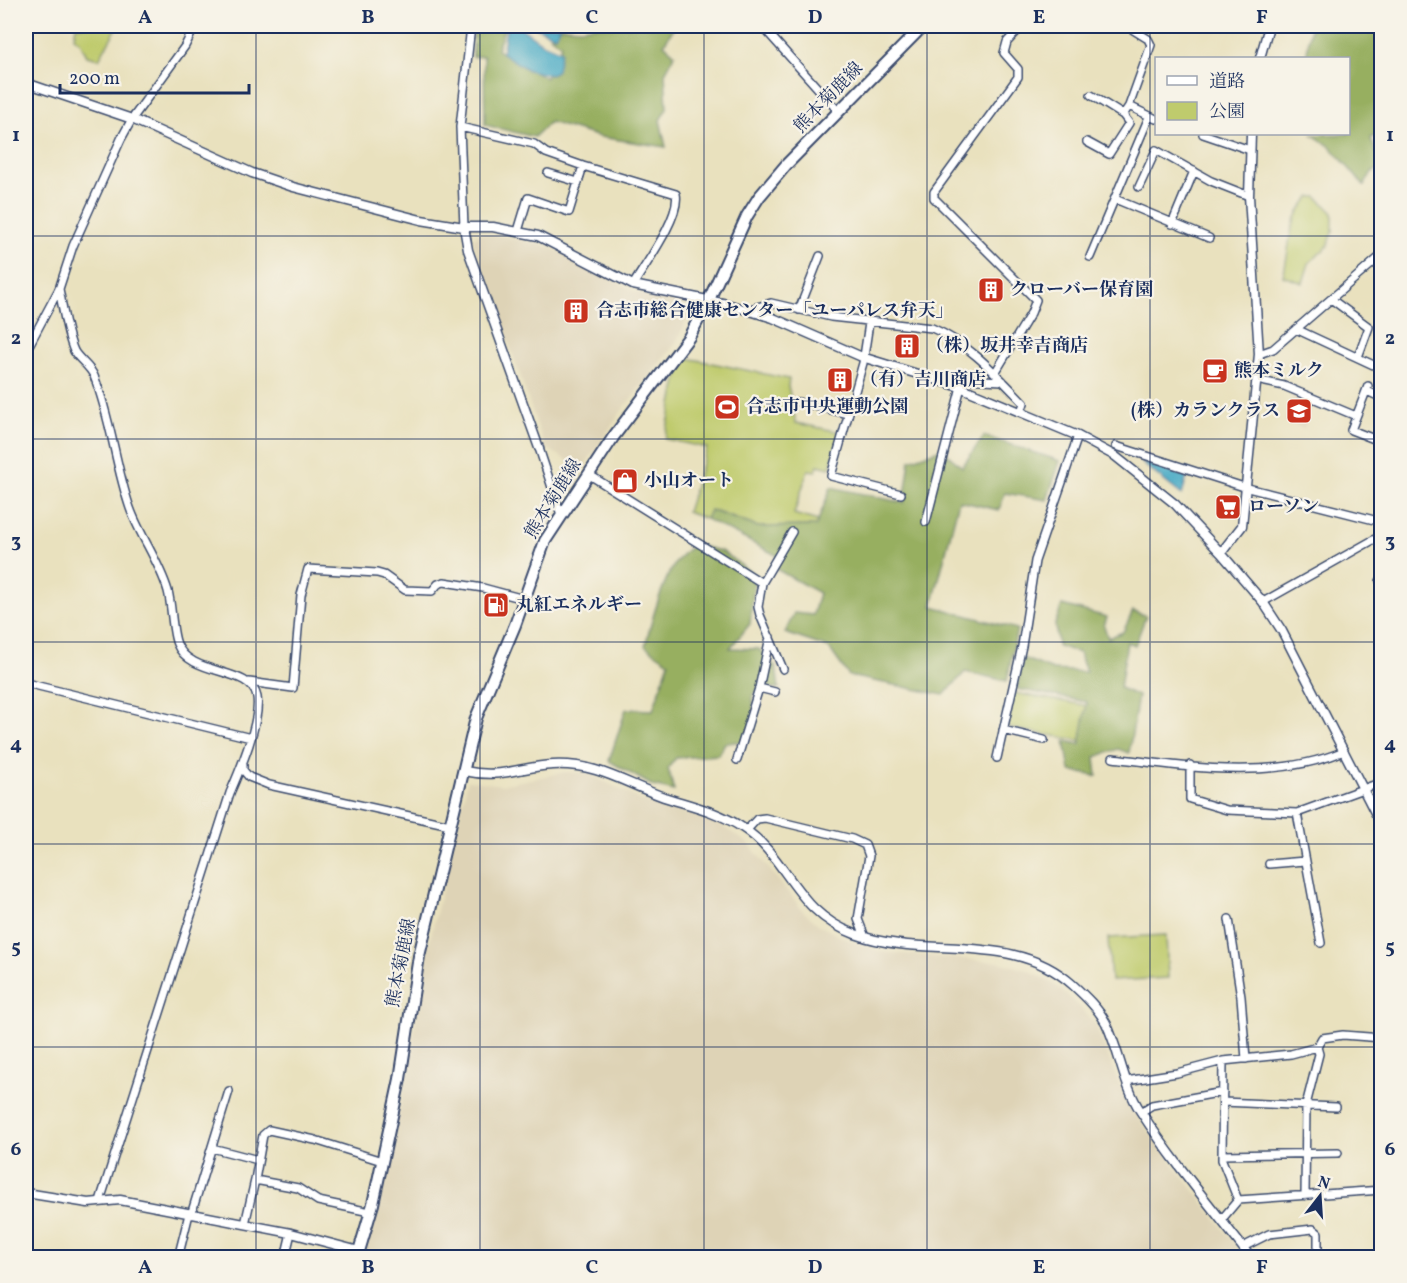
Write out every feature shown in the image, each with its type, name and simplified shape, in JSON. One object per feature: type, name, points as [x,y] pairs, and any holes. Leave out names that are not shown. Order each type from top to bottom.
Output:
[{"type":"main road","name":"熊本菊鹿線","points":[[358,1254],[370,1212],[400,1079],[419,956],[476,718],[545,541],[640,399],[675,358],[708,302],[747,216],[759,196],[923,26]]},
{"type":"street","points":[[26,351],[59,289],[90,206],[132,119],[184,46],[195,26]]},
{"type":"street","points":[[471,26],[460,127],[464,227],[468,250],[561,515]]},
{"type":"street","points":[[762,26],[839,112]]},
{"type":"street","points":[[995,373],[1031,313],[1036,300],[934,198],[934,192],[1018,77],[1018,69],[1004,53],[1007,42],[1022,26]]},
{"type":"street","points":[[1124,115],[1151,45],[1148,39],[1126,26]]},
{"type":"street","points":[[1260,57],[1269,26]]},
{"type":"street","points":[[26,83],[132,119],[272,181],[421,220],[464,227],[518,231],[538,236],[633,285],[747,310],[796,327],[862,357],[960,387],[1078,436],[1115,456],[1150,482],[1221,553],[1263,602],[1282,631],[1382,826]]},
{"type":"street","points":[[1087,142],[1109,154],[1129,123],[1124,115],[1091,95]]},
{"type":"street","points":[[1090,257],[1153,118],[1129,106]]},
{"type":"street","points":[[460,127],[534,144],[546,153],[676,194],[675,206],[666,229],[633,285]]},
{"type":"street","points":[[1206,135],[1250,150]]},
{"type":"street","points":[[1221,553],[1242,526],[1244,487],[1260,354],[1249,196],[1251,135]]},
{"type":"street","points":[[1139,187],[1156,150],[1194,171],[1249,196]]},
{"type":"street","points":[[518,231],[528,198],[569,212],[583,166]]},
{"type":"street","points":[[1172,224],[1194,171]]},
{"type":"street","points":[[548,173],[578,182]]},
{"type":"street","points":[[1115,199],[1209,238]]},
{"type":"street","points":[[1260,354],[1273,349],[1382,255]]},
{"type":"street","points":[[799,310],[820,256]]},
{"type":"street","points":[[59,289],[75,351],[93,373],[130,507],[159,565],[168,591],[174,617],[176,643],[183,655],[196,664],[254,687],[257,698],[243,763],[230,792],[100,1202]]},
{"type":"street","points":[[1331,299],[1370,327],[1358,357]]},
{"type":"street","points":[[747,310],[771,303],[869,323],[932,328],[947,334],[974,353],[1024,404],[1021,412]]},
{"type":"street","points":[[869,323],[862,357],[863,363],[831,476],[901,494]]},
{"type":"street","points":[[1296,329],[1382,369]]},
{"type":"street","points":[[926,522],[963,379],[1003,381]]},
{"type":"street","points":[[1257,380],[1284,386],[1356,416]]},
{"type":"street","points":[[1382,398],[1367,389],[1351,430],[1382,442]]},
{"type":"street","points":[[798,402],[848,414]]},
{"type":"street","points":[[997,758],[1022,646],[1035,561],[1078,436]]},
{"type":"street","points":[[1116,446],[1244,487],[1382,522]]},
{"type":"street","points":[[588,474],[762,583]]},
{"type":"street","points":[[783,669],[758,607],[762,583],[792,532]]},
{"type":"street","points":[[1263,602],[1382,535]]},
{"type":"street","points":[[246,682],[293,688],[301,595],[308,569],[384,575],[405,590],[416,592],[432,591],[438,584],[444,582],[483,588],[524,599]]},
{"type":"street","points":[[738,760],[759,688],[770,637]]},
{"type":"street","points":[[26,683],[250,738]]},
{"type":"street","points":[[759,688],[775,692]]},
{"type":"street","points":[[1003,730],[1044,740]]},
{"type":"street","points":[[1113,758],[1249,769],[1317,762],[1344,751]]},
{"type":"street","points":[[243,763],[243,770],[249,777],[268,785],[450,825]]},
{"type":"street","points":[[464,771],[495,776],[552,765],[593,768],[659,795],[714,811],[747,830],[761,843],[813,909],[844,930],[865,937],[1004,952],[1047,967],[1071,982],[1095,1007],[1106,1023],[1126,1081],[1141,1112],[1251,1257]]},
{"type":"street","points":[[1190,765],[1190,799],[1227,810],[1297,813],[1382,782]]},
{"type":"street","points":[[1297,813],[1321,943]]},
{"type":"street","points":[[747,830],[756,819],[765,818],[852,839],[865,845],[869,856],[858,919],[865,937]]},
{"type":"street","points":[[1269,864],[1305,861]]},
{"type":"street","points":[[1229,919],[1241,997],[1246,1059]]},
{"type":"street","points":[[1305,1196],[1306,1105],[1319,1054],[1317,1047],[1322,1038],[1343,1035],[1382,1038]]},
{"type":"street","points":[[1126,1081],[1177,1073],[1223,1061],[1291,1054],[1317,1047]]},
{"type":"street","points":[[1223,1061],[1222,1155],[1238,1200]]},
{"type":"street","points":[[178,1257],[229,1091]]},
{"type":"street","points":[[1141,1112],[1152,1105],[1223,1092]]},
{"type":"street","points":[[1223,1102],[1336,1107]]},
{"type":"street","points":[[245,1224],[263,1135],[269,1130],[315,1140],[382,1161]]},
{"type":"street","points":[[212,1148],[258,1160]]},
{"type":"street","points":[[1222,1155],[1338,1153]]},
{"type":"street","points":[[255,1180],[298,1188],[318,1201],[370,1212]]},
{"type":"street","points":[[1222,1219],[1238,1200],[1382,1190]]},
{"type":"street","points":[[26,1193],[70,1202],[120,1200],[291,1233],[358,1254]]},
{"type":"street","points":[[1243,1247],[1269,1234],[1313,1229],[1318,1233],[1318,1257]]},
{"type":"street","points":[[285,1257],[291,1233]]},
{"type":"shaded area","points":[[479,233],[536,242],[561,252],[635,292],[680,302],[690,313],[675,344],[625,406],[582,469],[545,447],[473,240]]},
{"type":"shaded area","name":"(株）カランクラス","points":[[1294,394],[1312,400],[1304,429],[1285,421]]},
{"type":"shaded area","points":[[566,772],[587,773],[649,804],[711,819],[749,844],[804,912],[819,925],[841,937],[881,952],[998,962],[1028,970],[1052,983],[1077,1004],[1095,1024],[1120,1086],[1136,1115],[1245,1257],[363,1258],[406,1082],[426,957],[468,780],[501,785]]},
{"type":"green space","points":[[76,26],[118,26],[99,59],[87,56],[80,42],[74,37]]},
{"type":"green space","points":[[474,26],[505,26],[497,50],[546,78],[561,45],[550,36],[555,26],[581,28],[675,26],[664,44],[675,54],[665,73],[667,108],[660,120],[666,147],[600,137],[550,122],[534,137],[485,125],[484,56],[473,57]]},
{"type":"green space","points":[[1311,26],[1381,26],[1381,132],[1371,138],[1381,168],[1372,172],[1364,186],[1331,147],[1313,135],[1350,135],[1350,57],[1306,57]]},
{"type":"green space","points":[[1310,197],[1317,197],[1333,213],[1333,232],[1328,246],[1309,263],[1303,283],[1283,276],[1290,235],[1296,217]]},
{"type":"green space","points":[[687,358],[789,379],[788,386],[796,423],[840,432],[830,468],[818,465],[816,471],[808,470],[794,514],[818,521],[816,526],[758,527],[711,510],[706,519],[687,512],[707,448],[665,439],[680,365]]},
{"type":"green space","points":[[984,436],[1060,461],[1047,500],[1005,493],[999,510],[959,501],[932,606],[1017,629],[1007,681],[965,672],[944,695],[849,676],[829,648],[785,633],[794,613],[813,615],[819,593],[776,569],[778,556],[706,519],[710,510],[758,527],[816,526],[831,487],[904,503],[910,460],[941,449],[962,467]]},
{"type":"green space","points":[[695,545],[721,551],[755,575],[750,624],[730,648],[759,649],[776,667],[779,688],[759,688],[753,695],[754,717],[748,741],[725,743],[718,755],[676,758],[668,768],[674,791],[653,786],[609,761],[626,709],[653,710],[669,662],[645,646],[662,590],[669,575],[676,562]]},
{"type":"green space","points":[[1062,605],[1107,617],[1104,626],[1108,638],[1123,632],[1133,611],[1146,616],[1135,645],[1127,642],[1120,688],[1138,696],[1129,753],[1118,749],[1095,757],[1097,776],[1070,771],[1065,741],[1080,744],[1087,702],[1017,689],[1023,658],[1053,670],[1086,672],[1079,653],[1058,646],[1055,624]]},
{"type":"green space","points":[[1014,693],[1090,706],[1084,741],[1008,728]]},
{"type":"green space","points":[[1166,935],[1168,978],[1111,981],[1108,938]]},
{"type":"water","points":[[507,26],[518,26],[542,43],[561,51],[557,70],[551,75],[528,70],[502,53]]},
{"type":"water","points":[[534,26],[561,26],[555,36]]},
{"type":"water","points":[[1142,463],[1187,477],[1182,495]]},
{"type":"place","name":"クローバー保育園","points":[[991,290]]},
{"type":"place","name":"合志市総合健康センター「ユーパレス弁天」","points":[[576,311]]},
{"type":"place","name":"（株）坂井幸吉商店","points":[[907,346]]},
{"type":"place","name":"熊本ミルク","points":[[1215,371]]},
{"type":"place","name":"（有）吉川商店","points":[[840,380]]},
{"type":"place","name":"合志市中央運動公園","points":[[727,407]]},
{"type":"place","name":"(株）カランクラス","points":[[1299,411]]},
{"type":"place","name":"小山オート","points":[[625,481]]},
{"type":"place","name":"ローソン","points":[[1228,507]]},
{"type":"place","name":"丸紅エネルギー","points":[[496,605]]}]
